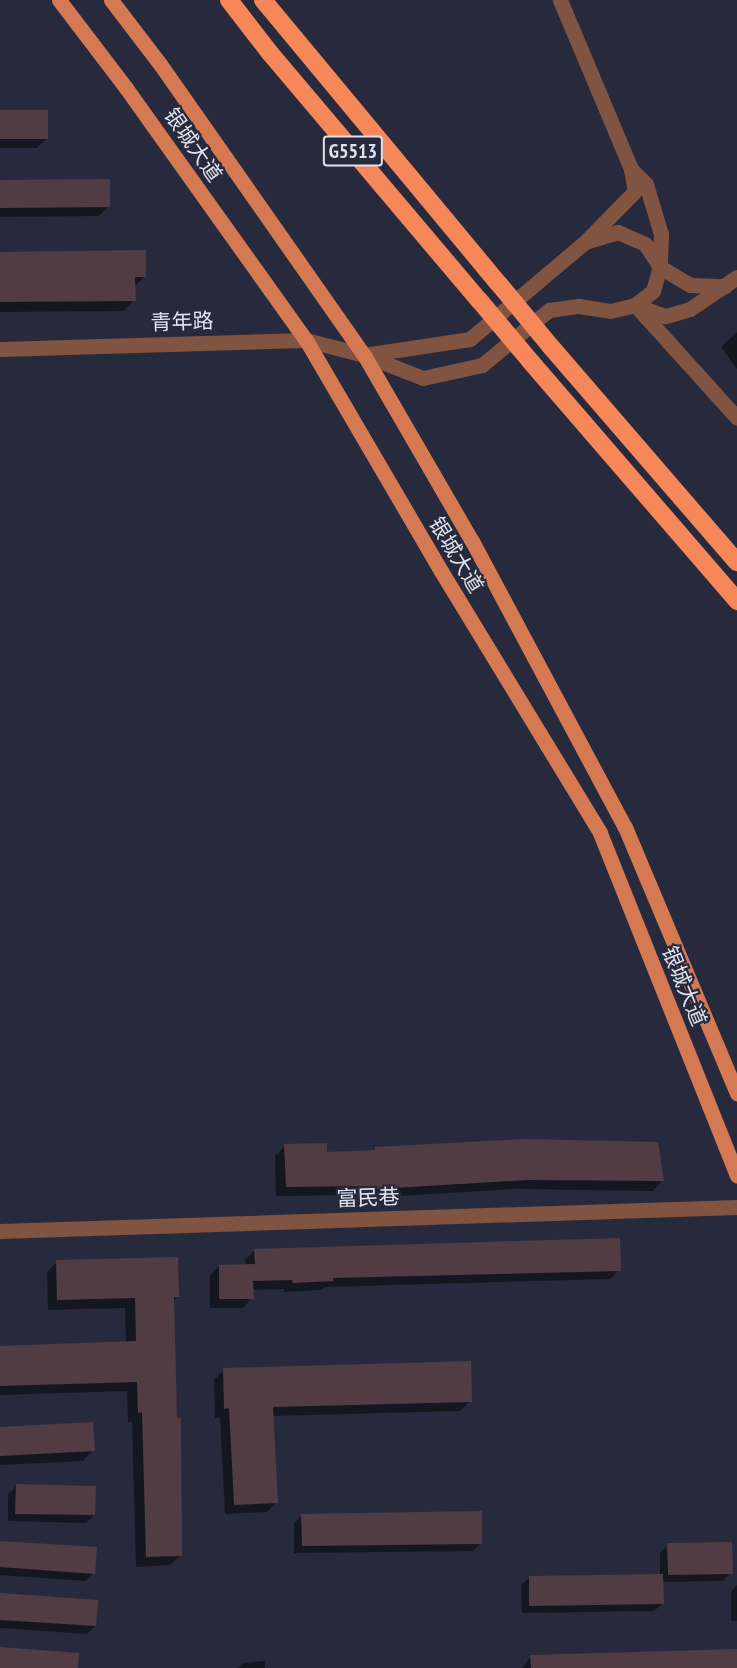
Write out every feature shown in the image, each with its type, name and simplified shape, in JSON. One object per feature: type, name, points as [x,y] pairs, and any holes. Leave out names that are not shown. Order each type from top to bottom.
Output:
[{"type":"highway","name":"G5513","points":[[229,0],[270,54],[737,601]]},
{"type":"highway","name":"G5513","points":[[263,0],[552,348],[737,562]]},
{"type":"main road","name":"银城大道","points":[[59,0],[126,88],[306,340],[441,571],[600,833],[737,1176]]},
{"type":"main road","name":"银城大道","points":[[111,0],[160,64],[364,355],[472,541],[625,827],[737,1093]]},
{"type":"street","points":[[364,355],[470,339],[585,242],[635,191],[631,170],[560,0]]},
{"type":"street","points":[[631,170],[646,184],[661,234],[660,267],[653,291],[635,305]]},
{"type":"street","points":[[585,242],[618,232],[645,244],[660,267],[690,285],[731,282]]},
{"type":"street","points":[[635,305],[665,316],[690,309],[731,282]]},
{"type":"street","name":"青年路","points":[[0,349],[306,340],[364,355],[423,378],[482,365],[549,310],[579,306],[610,311],[635,305]]},
{"type":"street","points":[[635,305],[737,418]]},
{"type":"street","name":"富民巷","points":[[0,1230],[737,1207]]},
{"type":"building","points":[[0,110],[48,110],[48,139],[0,139]]},
{"type":"building","points":[[110,179],[110,207],[0,208],[0,180]]},
{"type":"building","points":[[146,250],[146,277],[135,277],[136,301],[0,302],[0,252]]},
{"type":"building","points":[[525,1139],[658,1142],[664,1181],[527,1180],[377,1189],[377,1186],[286,1187],[284,1144],[327,1143],[327,1152],[375,1150],[375,1147]]},
{"type":"building","points":[[620,1238],[621,1271],[333,1278],[333,1281],[293,1283],[292,1280],[253,1281],[254,1299],[219,1299],[219,1265],[255,1264],[254,1249]]},
{"type":"building","points":[[178,1257],[179,1297],[174,1297],[177,1418],[181,1418],[182,1556],[146,1557],[142,1412],[138,1413],[137,1382],[0,1386],[0,1346],[136,1341],[135,1298],[57,1300],[56,1260]]},
{"type":"building","points":[[471,1361],[472,1402],[273,1407],[278,1503],[234,1505],[229,1408],[224,1409],[223,1368]]},
{"type":"building","points":[[93,1422],[95,1451],[0,1456],[0,1427]]},
{"type":"building","points":[[16,1484],[96,1486],[95,1515],[15,1514]]},
{"type":"building","points":[[482,1511],[482,1544],[302,1546],[301,1514]]},
{"type":"building","points":[[0,1541],[97,1547],[95,1574],[0,1567]]},
{"type":"building","points":[[732,1542],[733,1574],[668,1575],[667,1543]]},
{"type":"building","points":[[663,1574],[664,1604],[529,1606],[529,1576]]},
{"type":"building","points":[[0,1593],[98,1600],[96,1626],[0,1620]]},
{"type":"building","points":[[0,1647],[79,1653],[78,1668],[0,1668]]},
{"type":"building","points":[[737,1649],[737,1668],[531,1668],[530,1655]]}]
